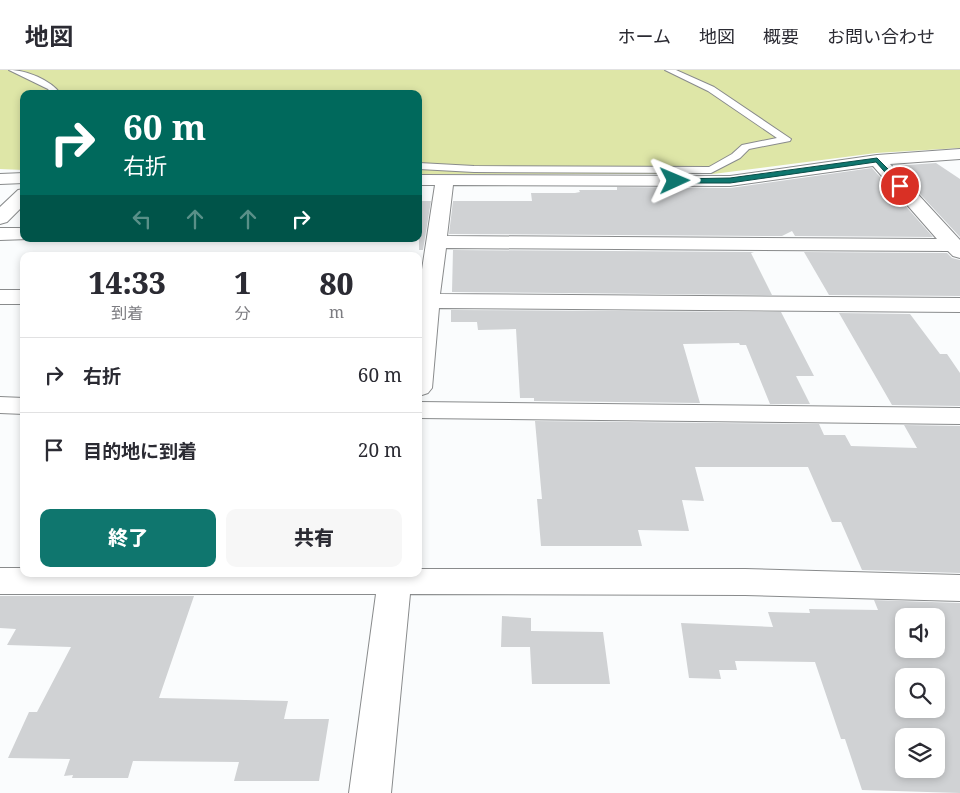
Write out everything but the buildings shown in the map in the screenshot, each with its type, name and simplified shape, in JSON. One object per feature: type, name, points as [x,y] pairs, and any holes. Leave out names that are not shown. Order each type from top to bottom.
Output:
[{"type":"street","points":[[422,180],[730,181],[877,160],[960,154]]},
{"type":"street","points":[[877,160],[957,248]]},
{"type":"street","points":[[0,179],[20,178]]},
{"type":"street","points":[[422,323],[431,239],[445,180]]},
{"type":"street","points":[[0,218],[20,198]]},
{"type":"street","points":[[935,224],[960,224]]},
{"type":"street","points":[[0,234],[20,234]]},
{"type":"street","points":[[431,239],[957,248]]},
{"type":"street","points":[[0,297],[20,297]]},
{"type":"street","points":[[423,301],[960,305]]},
{"type":"street","points":[[0,406],[20,406]]},
{"type":"street","points":[[422,410],[960,416]]},
{"type":"street","points":[[0,581],[394,578],[745,582],[960,588]]},
{"type":"street","points":[[370,793],[394,578]]},
{"type":"lane","points":[[13,70],[51,87],[54,90]]},
{"type":"lane","points":[[422,166],[484,169],[712,170],[736,156],[746,147],[786,139],[711,89],[669,70]]},
{"type":"green space","points":[[0,70],[960,70],[960,148],[876,153],[713,174],[422,174],[422,90],[20,90],[20,170],[0,169]]},
{"type":"route","points":[[675,181],[730,181],[877,160],[900,186]]}]
